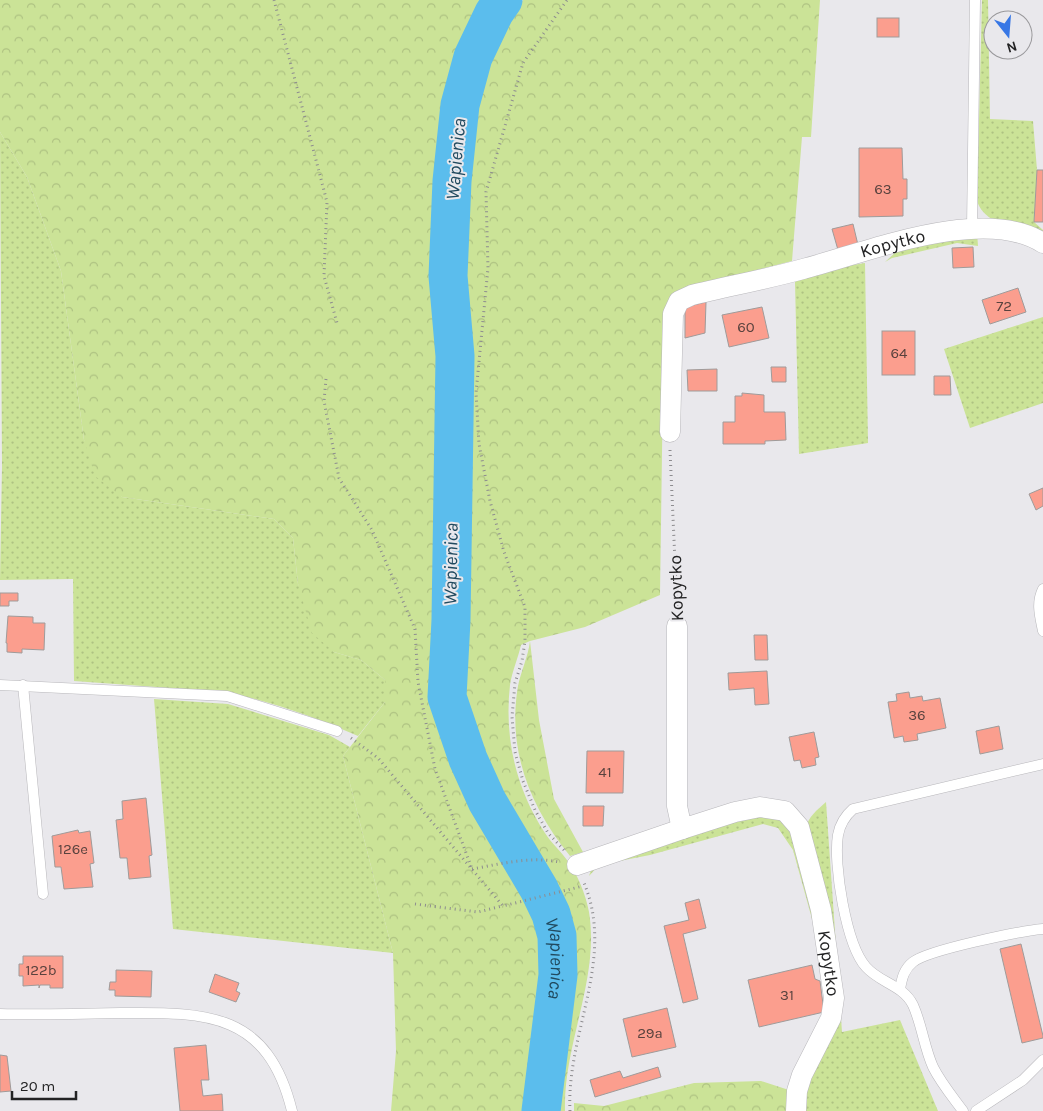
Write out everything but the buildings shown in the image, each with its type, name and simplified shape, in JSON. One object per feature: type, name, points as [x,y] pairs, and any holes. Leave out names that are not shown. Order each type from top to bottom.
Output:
[{"type":"street","name":"Kopytko","points":[[670,432],[673,314],[679,301],[692,295],[800,270],[936,233],[972,228],[1004,229],[1032,236],[1043,243]]},
{"type":"street","name":"Kopytko","points":[[678,626],[677,806],[682,829],[735,812],[760,807],[785,811],[799,827],[821,910],[834,998],[831,1018],[802,1075],[797,1091],[796,1111]]},
{"type":"street","points":[[577,865],[682,829]]},
{"type":"lane","points":[[972,228],[975,0]]},
{"type":"lane","points":[[1043,588],[1038,610],[1043,631]]},
{"type":"lane","points":[[0,685],[227,696],[336,731]]},
{"type":"lane","points":[[23,685],[43,894]]},
{"type":"lane","points":[[963,1111],[942,1084],[932,1065],[913,1005],[900,989],[876,976],[866,966],[851,937],[841,892],[836,848],[838,833],[846,815],[864,806],[1043,764]]},
{"type":"lane","points":[[900,989],[906,969],[920,958],[1023,931],[1043,929]]},
{"type":"lane","points":[[0,1014],[184,1013],[229,1023],[250,1036],[262,1047],[277,1068],[292,1111]]},
{"type":"lane","points":[[976,1111],[1024,1080],[1043,1060]]},
{"type":"path","points":[[274,0],[327,202],[324,276],[337,323]]},
{"type":"path","points":[[567,0],[523,63],[486,192],[488,268],[476,393],[479,444],[490,501],[504,552],[525,607],[525,641],[522,661],[515,683],[512,717],[515,752],[523,780],[535,810],[548,833],[577,865],[593,907],[596,929],[595,952],[587,1005],[572,1076],[570,1111]]},
{"type":"path","points":[[326,379],[324,401],[340,478],[372,530],[415,629],[418,682],[435,769],[472,869]]},
{"type":"path","name":"Kopytko","points":[[670,432],[678,626]]},
{"type":"path","points":[[336,731],[360,743],[378,758],[502,906]]},
{"type":"path","points":[[472,869],[521,860],[546,859],[577,865]]},
{"type":"path","points":[[415,904],[478,912],[522,903],[586,886]]},
{"type":"green space","points":[[0,0],[492,0],[464,52],[450,104],[440,180],[434,274],[444,358],[439,618],[434,682],[438,712],[457,763],[476,805],[533,905],[543,930],[547,951],[546,974],[529,1073],[527,1111],[391,1111],[396,1051],[393,953],[343,756],[385,702],[385,680],[361,660],[334,652],[312,633],[298,584],[293,538],[274,519],[122,497],[95,476],[84,440],[61,271],[27,177],[0,132]]},
{"type":"green space","points":[[523,0],[820,0],[811,137],[802,137],[792,261],[688,288],[673,297],[664,312],[660,595],[585,627],[521,645],[511,680],[509,724],[511,744],[514,762],[526,799],[545,833],[564,856],[578,878],[589,912],[590,962],[569,1061],[565,1111],[553,1111],[553,1106],[569,975],[566,921],[558,901],[495,794],[461,712],[458,682],[463,626],[462,528],[467,376],[465,294],[469,177],[476,113],[497,39]]},
{"type":"green space","points":[[982,0],[988,0],[988,10],[983,10],[983,60],[989,60],[990,119],[1033,121],[1037,170],[1034,222],[1043,230],[1043,237],[996,221],[981,209],[977,201]]},
{"type":"green space","points":[[0,132],[27,177],[61,271],[84,440],[122,497],[274,519],[293,538],[298,584],[334,652],[361,660],[385,680],[385,702],[358,736],[293,711],[225,692],[74,681],[73,579],[0,580],[2,466]]},
{"type":"green space","points":[[977,232],[978,246],[957,243],[892,258],[885,262],[898,250]]},
{"type":"green space","points":[[865,263],[868,443],[799,454],[795,282],[798,278],[829,269]]},
{"type":"green space","points":[[1043,317],[1043,403],[970,428],[944,349]]},
{"type":"green space","points":[[530,641],[539,720],[554,799],[583,852],[570,856],[543,818],[525,777],[519,755],[515,710],[518,686]]},
{"type":"green space","points":[[154,699],[228,704],[329,735],[350,747],[343,756],[393,953],[173,929]]},
{"type":"green space","points":[[826,802],[842,1032],[900,1020],[938,1111],[802,1111],[804,1089],[835,1031],[806,828],[811,817]]},
{"type":"green space","points":[[760,812],[782,819],[788,824],[795,835],[806,869],[823,959],[793,850],[778,828],[763,824],[650,855],[599,865],[589,876],[592,867],[600,862],[663,843],[730,818]]},
{"type":"green space","points":[[761,1081],[792,1091],[792,1111],[574,1111],[574,1103],[604,1106],[694,1083]]},
{"type":"waterway","name":"Wapienica","points":[[503,0],[494,13],[473,57],[460,105],[452,181],[448,276],[455,356],[451,620],[447,697],[468,759],[487,801],[539,889],[551,914],[557,936],[558,975],[541,1111]]}]
